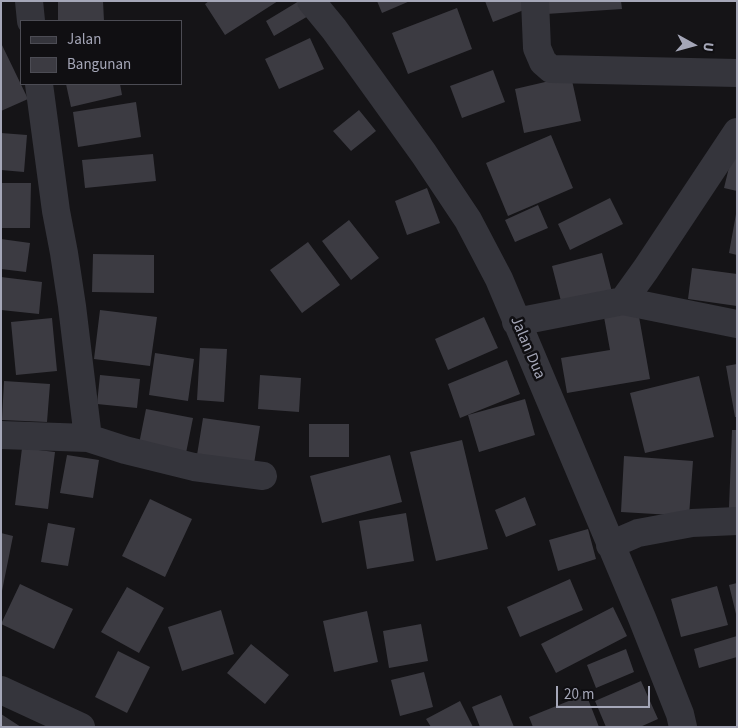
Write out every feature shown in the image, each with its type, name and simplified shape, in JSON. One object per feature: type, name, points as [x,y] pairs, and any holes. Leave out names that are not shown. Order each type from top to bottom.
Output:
[{"type":"street","points":[[29,1],[31,20]]},
{"type":"street","name":"Jalan Dua","points":[[311,1],[334,29],[424,154],[468,220],[499,279],[652,644],[680,714],[683,727]]},
{"type":"street","points":[[535,1],[537,48],[543,62],[551,69],[737,73]]},
{"type":"street","points":[[39,85],[50,169],[72,306],[88,438]]},
{"type":"street","points":[[623,302],[737,132]]},
{"type":"street","points":[[516,322],[623,302],[737,324]]},
{"type":"street","points":[[1,435],[88,438],[125,450],[194,467],[263,476]]},
{"type":"street","points":[[610,545],[638,533],[692,522],[737,521]]},
{"type":"street","points":[[1,690],[81,727]]},
{"type":"building","points":[[58,1],[103,1],[104,20],[58,20]]},
{"type":"building","points":[[209,1],[278,1],[225,35],[205,4]]},
{"type":"building","points":[[299,1],[310,15],[274,36],[266,21]]},
{"type":"building","points":[[377,1],[410,1],[382,13]]},
{"type":"building","points":[[485,1],[527,1],[529,8],[493,22]]},
{"type":"building","points":[[545,1],[621,1],[622,9],[546,14]]},
{"type":"building","points":[[457,8],[472,49],[408,74],[392,33]]},
{"type":"building","points":[[310,38],[324,69],[279,89],[265,59]]},
{"type":"building","points":[[1,43],[28,99],[1,111]]},
{"type":"building","points":[[493,70],[505,102],[462,118],[450,86]]},
{"type":"building","points":[[571,76],[581,121],[524,133],[515,89]]},
{"type":"building","points":[[66,85],[120,85],[122,95],[71,107]]},
{"type":"building","points":[[136,102],[141,137],[78,147],[73,112]]},
{"type":"building","points":[[359,110],[376,131],[351,151],[333,131]]},
{"type":"building","points":[[1,133],[27,135],[24,172],[1,170]]},
{"type":"building","points":[[551,135],[573,188],[508,216],[486,163]]},
{"type":"building","points":[[153,154],[156,181],[85,188],[82,160]]},
{"type":"building","points":[[732,155],[737,156],[737,191],[724,188]]},
{"type":"building","points":[[1,183],[31,183],[30,228],[1,228]]},
{"type":"building","points":[[427,188],[440,223],[407,235],[395,201]]},
{"type":"building","points":[[610,198],[623,224],[570,250],[558,224]]},
{"type":"building","points":[[538,205],[548,228],[515,242],[505,220]]},
{"type":"building","points":[[737,214],[737,255],[729,253]]},
{"type":"building","points":[[349,220],[379,258],[351,280],[322,241]]},
{"type":"building","points":[[1,239],[30,243],[26,272],[1,269]]},
{"type":"building","points":[[308,242],[340,285],[302,313],[270,270]]},
{"type":"building","points":[[602,253],[612,292],[562,305],[552,266]]},
{"type":"building","points":[[93,254],[154,255],[154,293],[92,292]]},
{"type":"building","points":[[692,268],[737,274],[737,306],[688,299]]},
{"type":"building","points":[[1,277],[42,282],[39,314],[1,310]]},
{"type":"building","points":[[100,310],[157,317],[150,366],[94,359]]},
{"type":"building","points":[[638,311],[650,379],[567,393],[561,358],[610,350],[604,317]]},
{"type":"building","points":[[484,317],[498,348],[448,370],[435,339]]},
{"type":"building","points":[[52,318],[57,371],[16,375],[11,322]]},
{"type":"building","points":[[200,348],[227,349],[224,402],[197,400]]},
{"type":"building","points":[[155,353],[194,359],[188,401],[149,395]]},
{"type":"building","points":[[507,360],[520,394],[460,418],[448,384]]},
{"type":"building","points":[[737,364],[737,417],[735,417],[726,366]]},
{"type":"building","points":[[100,375],[140,379],[137,408],[97,404]]},
{"type":"building","points":[[260,375],[301,378],[299,412],[258,409]]},
{"type":"building","points":[[699,376],[714,437],[645,453],[630,393]]},
{"type":"building","points":[[4,381],[50,384],[47,422],[2,420]]},
{"type":"building","points":[[525,399],[535,435],[479,452],[468,415]]},
{"type":"building","points":[[146,409],[193,418],[186,453],[139,444]]},
{"type":"building","points":[[203,418],[260,426],[254,464],[197,455]]},
{"type":"building","points":[[309,424],[349,424],[349,457],[309,457]]},
{"type":"building","points":[[732,430],[737,430],[737,508],[729,508]]},
{"type":"building","points":[[462,440],[488,549],[436,561],[410,452]]},
{"type":"building","points":[[22,448],[55,452],[48,509],[15,505]]},
{"type":"building","points":[[67,455],[99,460],[93,498],[60,493]]},
{"type":"building","points":[[390,455],[402,502],[322,523],[310,476]]},
{"type":"building","points":[[624,456],[693,461],[689,516],[621,512]]},
{"type":"building","points":[[525,497],[536,525],[506,537],[495,510]]},
{"type":"building","points":[[150,499],[192,519],[165,577],[122,556]]},
{"type":"building","points":[[406,513],[414,561],[367,569],[359,521]]},
{"type":"building","points":[[48,523],[75,528],[68,566],[41,562]]},
{"type":"building","points":[[588,529],[596,559],[558,571],[549,540]]},
{"type":"building","points":[[1,533],[13,536],[2,591],[1,591]]},
{"type":"building","points":[[570,579],[583,610],[520,637],[507,607]]},
{"type":"building","points":[[737,583],[737,614],[736,614],[729,585]]},
{"type":"building","points":[[20,584],[73,609],[54,649],[1,624]]},
{"type":"building","points":[[717,586],[728,625],[681,637],[671,599]]},
{"type":"building","points":[[127,587],[164,608],[139,653],[101,632]]},
{"type":"building","points":[[613,607],[627,636],[556,673],[541,644]]},
{"type":"building","points":[[221,610],[234,654],[182,671],[168,627]]},
{"type":"building","points":[[367,611],[378,662],[334,672],[323,621]]},
{"type":"building","points":[[421,624],[428,661],[389,668],[383,631]]},
{"type":"building","points":[[737,636],[737,657],[699,668],[694,649]]},
{"type":"building","points":[[251,644],[289,675],[265,704],[227,673]]},
{"type":"building","points":[[626,649],[634,672],[596,688],[587,665]]},
{"type":"building","points":[[118,651],[150,667],[127,713],[95,697]]},
{"type":"building","points":[[424,672],[433,707],[400,716],[391,680]]},
{"type":"building","points":[[641,681],[658,719],[640,727],[606,727],[595,701]]},
{"type":"building","points":[[586,694],[599,727],[533,727],[529,717]]},
{"type":"building","points":[[501,695],[514,727],[480,727],[472,707]]},
{"type":"building","points":[[460,701],[473,727],[431,727],[426,719]]},
{"type":"building","points":[[1,714],[21,727],[1,727]]}]
